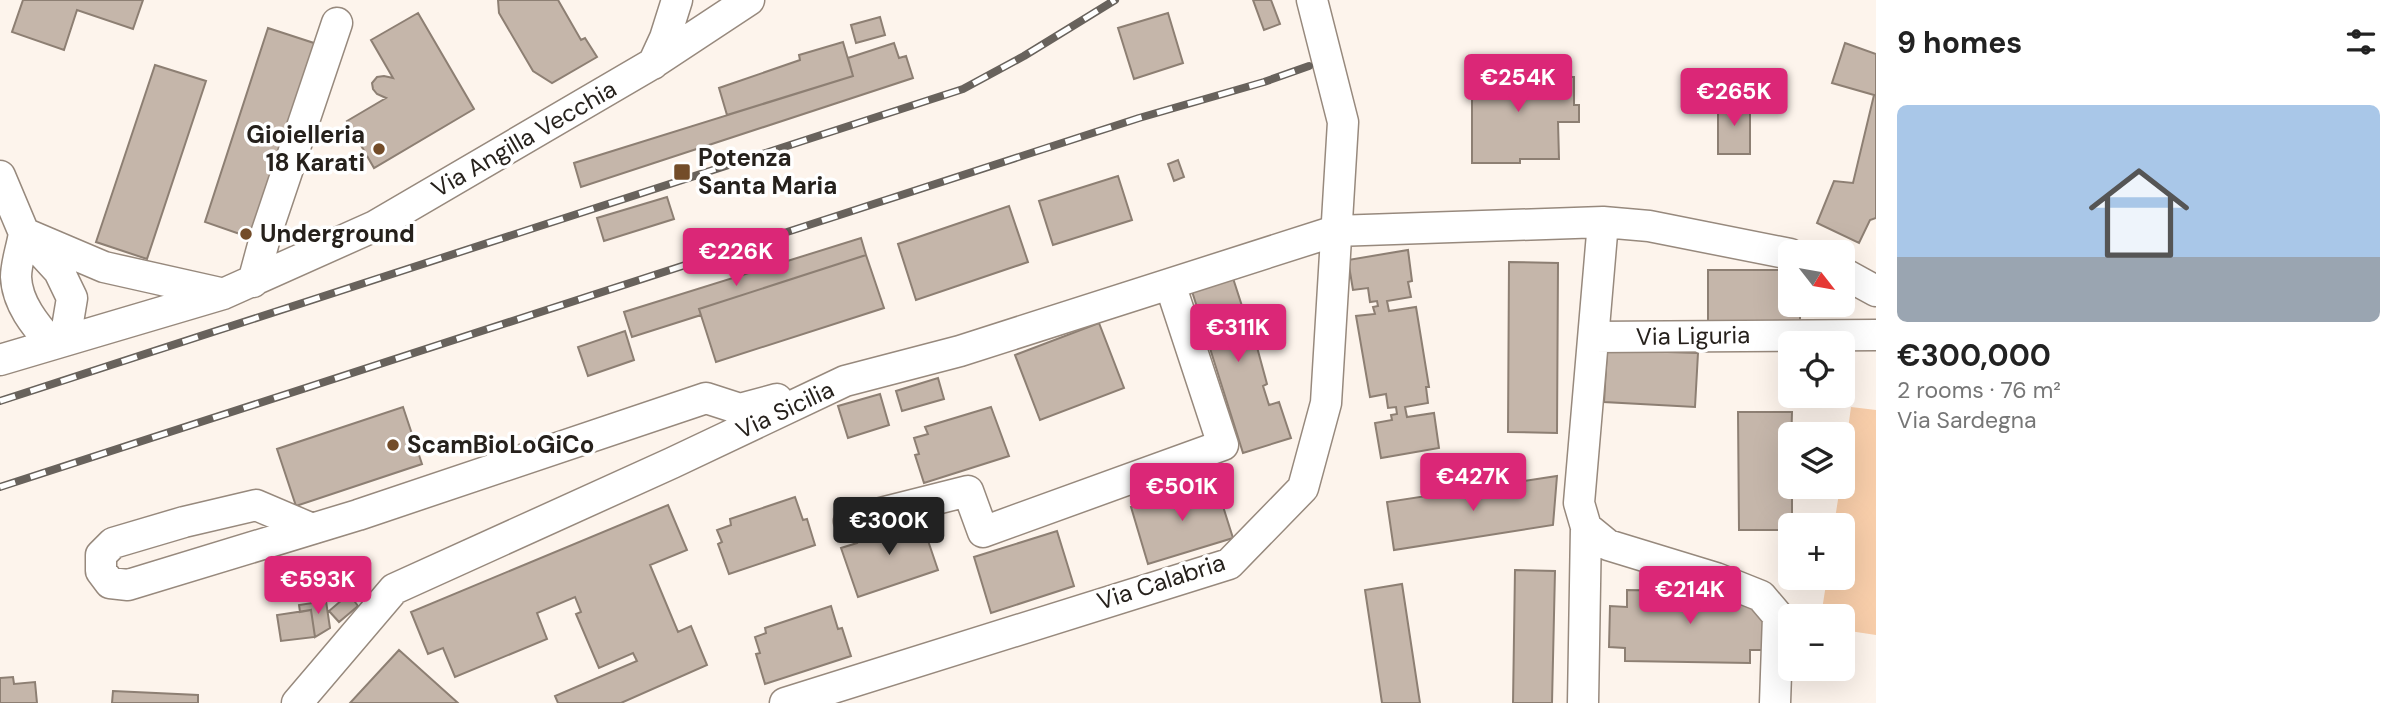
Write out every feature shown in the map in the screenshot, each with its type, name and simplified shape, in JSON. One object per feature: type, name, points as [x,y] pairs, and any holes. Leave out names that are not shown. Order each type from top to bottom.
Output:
[{"type":"street","points":[[652,64],[665,37],[677,0]]},
{"type":"street","name":"Via Angilla Vecchia","points":[[0,360],[223,294],[375,226],[652,64],[750,0]]},
{"type":"street","name":"Via Calabria","points":[[785,703],[1229,564],[1303,488],[1326,403],[1343,122],[1312,0]]},
{"type":"street","points":[[253,282],[266,234],[337,23]]},
{"type":"street","points":[[0,176],[24,233],[59,271],[72,298],[50,345]]},
{"type":"street","points":[[1583,703],[1583,515],[1603,222]]},
{"type":"street","name":"Via Sicilia","points":[[297,703],[394,589],[845,381],[960,351],[1335,231],[1603,222],[1649,226],[1778,252]]},
{"type":"street","points":[[0,302],[16,276],[24,233]]},
{"type":"street","points":[[24,233],[104,267],[223,294]]},
{"type":"street","points":[[1855,270],[1872,275],[1876,273]]},
{"type":"street","points":[[16,276],[21,302],[50,345]]},
{"type":"street","points":[[1855,280],[1876,291]]},
{"type":"street","points":[[849,521],[968,491],[984,532],[1223,445],[1170,284]]},
{"type":"street","name":"Via Liguria","points":[[1594,337],[1876,335]]},
{"type":"street","points":[[0,342],[50,345]]},
{"type":"street","points":[[310,528],[256,505],[113,543],[101,555],[102,571],[110,583],[128,584],[358,515],[706,398],[740,409],[845,381]]},
{"type":"street","points":[[1583,515],[1608,545],[1716,578],[1761,596],[1778,616],[1775,703]]},
{"type":"shaded area","points":[[1851,408],[1876,410],[1876,635],[1855,632],[1855,604],[1823,604],[1825,590],[1855,590],[1855,513],[1836,513],[1838,499],[1855,499],[1855,422],[1849,422]]},
{"type":"building","points":[[23,0],[143,0],[133,29],[77,10],[64,50],[12,32]]},
{"type":"building","points":[[498,0],[558,0],[581,40],[585,38],[597,57],[552,83],[533,71],[499,13]]},
{"type":"building","points":[[1253,0],[1271,0],[1280,24],[1264,30]]},
{"type":"building","points":[[418,13],[474,109],[374,168],[347,121],[386,98],[373,89],[372,83],[377,77],[393,78],[371,40]]},
{"type":"building","points":[[1168,13],[1183,63],[1134,79],[1118,28]]},
{"type":"building","points":[[880,17],[885,35],[856,43],[851,25]]},
{"type":"building","points":[[268,28],[320,45],[257,240],[205,222]]},
{"type":"building","points":[[843,42],[853,76],[727,115],[719,88],[800,60],[799,55]]},
{"type":"building","points":[[894,43],[899,58],[906,56],[913,78],[581,187],[574,163],[853,76],[848,58]]},
{"type":"building","points":[[1845,43],[1876,54],[1876,218],[1870,220],[1859,243],[1817,223],[1834,181],[1853,183],[1874,95],[1832,83]]},
{"type":"building","points":[[155,65],[206,81],[147,259],[96,242]]},
{"type":"building","points":[[1525,66],[1525,77],[1574,77],[1574,105],[1579,105],[1579,122],[1558,122],[1559,159],[1520,159],[1520,163],[1472,163],[1472,67]]},
{"type":"building","points":[[1718,101],[1750,101],[1750,154],[1718,154]]},
{"type":"building","points":[[1178,160],[1184,177],[1174,181],[1168,164]]},
{"type":"building","points":[[1118,176],[1132,220],[1053,245],[1039,201]]},
{"type":"building","points":[[667,197],[674,219],[604,241],[597,218]]},
{"type":"building","points":[[1009,206],[1028,262],[916,300],[898,244]]},
{"type":"building","points":[[861,238],[866,255],[699,309],[701,315],[632,337],[624,312]]},
{"type":"building","points":[[1408,250],[1411,297],[1387,301],[1389,311],[1416,307],[1429,387],[1426,387],[1428,403],[1405,407],[1407,417],[1434,413],[1439,448],[1381,458],[1375,423],[1392,420],[1391,415],[1397,414],[1396,407],[1388,408],[1386,394],[1370,397],[1356,316],[1375,314],[1373,307],[1378,306],[1377,301],[1370,302],[1368,288],[1353,290],[1348,260]]},
{"type":"building","points":[[866,255],[884,308],[716,362],[699,309]]},
{"type":"building","points":[[1509,262],[1558,263],[1557,433],[1508,432]]},
{"type":"building","points":[[1708,270],[1778,270],[1778,317],[1800,317],[1800,326],[1708,325]]},
{"type":"building","points":[[1231,272],[1242,306],[1238,307],[1245,327],[1251,325],[1267,384],[1263,386],[1269,405],[1279,402],[1291,438],[1243,453],[1190,285]]},
{"type":"building","points":[[1099,323],[1124,388],[1040,420],[1015,355]]},
{"type":"building","points":[[625,331],[634,360],[588,376],[578,347]]},
{"type":"building","points":[[1607,350],[1698,353],[1695,407],[1604,402]]},
{"type":"building","points":[[938,378],[944,399],[902,411],[896,391]]},
{"type":"building","points":[[880,394],[889,425],[848,438],[838,406]]},
{"type":"building","points":[[403,407],[422,464],[296,506],[277,449]]},
{"type":"building","points":[[991,407],[1009,456],[924,483],[915,455],[919,454],[914,438],[928,434],[925,427]]},
{"type":"building","points":[[1738,412],[1792,412],[1792,422],[1778,422],[1778,499],[1792,499],[1792,513],[1778,513],[1778,530],[1739,530]]},
{"type":"building","points":[[1557,476],[1553,525],[1394,550],[1387,502]]},
{"type":"building","points":[[1215,481],[1233,538],[1148,564],[1131,507]]},
{"type":"building","points":[[795,497],[803,520],[807,519],[815,545],[729,574],[718,544],[722,542],[717,530],[731,525],[730,519]]},
{"type":"building","points":[[668,505],[687,550],[650,565],[678,632],[691,626],[707,665],[621,703],[558,703],[555,696],[637,661],[633,653],[599,668],[576,614],[581,612],[575,597],[537,613],[547,639],[455,677],[443,648],[428,654],[411,612]]},
{"type":"building","points":[[905,519],[908,528],[922,523],[938,570],[858,597],[841,548],[857,543],[855,536]]},
{"type":"building","points":[[1057,531],[1074,586],[991,613],[974,557]]},
{"type":"building","points":[[1515,570],[1555,571],[1552,703],[1513,703]]},
{"type":"building","points":[[1402,584],[1420,703],[1382,703],[1365,590]]},
{"type":"building","points":[[1627,590],[1752,592],[1770,608],[1770,650],[1750,650],[1750,663],[1625,661],[1625,648],[1609,647],[1610,606],[1627,607]]},
{"type":"building","points":[[349,594],[358,606],[339,622],[329,611]]},
{"type":"building","points":[[326,601],[330,628],[315,637],[311,610],[300,612],[299,605]]},
{"type":"building","points":[[831,606],[851,656],[765,684],[756,654],[760,653],[755,637],[766,633],[765,628]]},
{"type":"building","points":[[311,610],[315,637],[281,641],[277,615]]},
{"type":"building","points":[[399,650],[458,703],[350,703]]},
{"type":"building","points":[[13,677],[14,684],[35,682],[37,703],[0,703],[0,678]]},
{"type":"building","points":[[113,691],[198,695],[198,703],[112,703]]},
{"type":"railway","points":[[0,401],[963,89],[1024,56],[1115,0]]},
{"type":"railway","points":[[0,487],[1139,118],[1264,82],[1309,66]]},
{"type":"place","name":"Gioielleria 18 Karati","points":[[379,149]]},
{"type":"place","name":"Potenza Santa Maria","points":[[682,172]]},
{"type":"place","name":"Underground","points":[[246,234]]},
{"type":"place","name":"ScamBioLoGiCo","points":[[393,445]]}]
